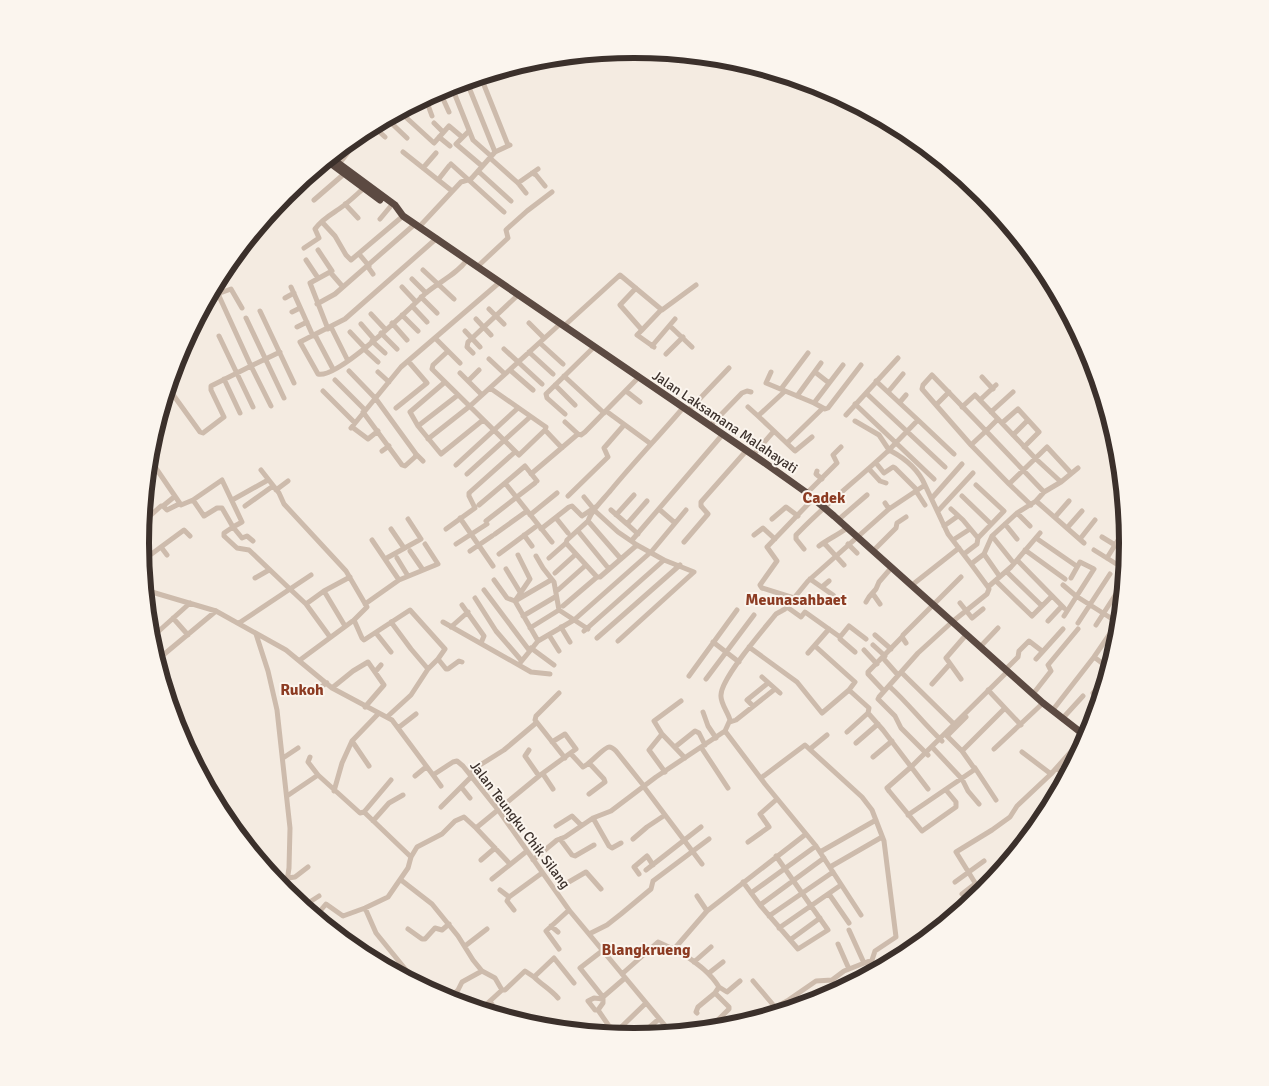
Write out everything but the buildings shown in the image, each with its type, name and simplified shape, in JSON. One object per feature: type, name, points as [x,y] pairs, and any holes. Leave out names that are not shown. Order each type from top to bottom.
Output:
[{"type":"highway","name":"Jalan Laksamana Malahayati","points":[[335,161],[395,205],[397,211]]},
{"type":"highway","name":"Jalan Laksamana Malahayati","points":[[331,164],[477,267],[723,434],[806,493],[892,567],[1032,694],[1081,733]]},
{"type":"street","points":[[317,304],[335,294],[368,267],[417,225],[461,182],[467,180],[480,169],[492,155],[509,145],[484,85]]},
{"type":"street","points":[[468,87],[492,155]]},
{"type":"street","points":[[454,92],[473,140],[492,155],[526,193]]},
{"type":"street","points":[[442,97],[448,112]]},
{"type":"street","points":[[428,104],[432,116]]},
{"type":"street","points":[[405,116],[434,144],[450,126],[462,137]]},
{"type":"street","points":[[392,123],[407,138]]},
{"type":"street","points":[[434,123],[450,146]]},
{"type":"street","points":[[469,130],[456,144],[511,201]]},
{"type":"street","points":[[379,131],[385,137]]},
{"type":"street","points":[[339,164],[350,150]]},
{"type":"street","points":[[403,152],[452,191]]},
{"type":"street","points":[[423,168],[436,153]]},
{"type":"street","points":[[438,180],[450,165],[504,212]]},
{"type":"street","points":[[518,183],[538,169]]},
{"type":"street","points":[[532,173],[545,186]]},
{"type":"street","points":[[314,200],[344,174]]},
{"type":"street","points":[[304,248],[319,238],[316,228],[330,214],[337,211],[364,188]]},
{"type":"street","points":[[477,267],[508,238],[506,230],[508,228],[552,192]]},
{"type":"street","points":[[345,204],[358,218]]},
{"type":"street","points":[[380,219],[397,211]]},
{"type":"street","points":[[322,222],[335,236],[349,260],[359,254],[397,211]]},
{"type":"street","points":[[437,238],[344,320],[300,342],[318,374],[321,375],[348,361],[364,349],[421,297],[437,284],[453,275],[467,260]]},
{"type":"street","points":[[318,250],[332,270],[330,272],[343,287]]},
{"type":"street","points":[[359,254],[373,274]]},
{"type":"street","points":[[306,260],[318,278]]},
{"type":"street","points":[[423,270],[454,299]]},
{"type":"street","points":[[330,272],[310,283],[317,304],[348,361]]},
{"type":"street","points":[[428,439],[470,406],[542,340],[620,275],[661,310]]},
{"type":"street","points":[[412,279],[426,293]]},
{"type":"street","points":[[353,426],[399,369],[500,282]]},
{"type":"street","points":[[675,319],[653,347],[637,335],[661,310],[696,285]]},
{"type":"street","points":[[291,287],[306,322],[333,369]]},
{"type":"street","points":[[402,287],[427,322]]},
{"type":"street","points":[[636,288],[620,305],[642,330]]},
{"type":"street","points":[[242,308],[231,289],[220,293],[219,296],[271,406]]},
{"type":"street","points":[[285,298],[294,293]]},
{"type":"street","points":[[472,353],[466,346],[472,338],[518,295]]},
{"type":"street","points":[[421,297],[437,313]]},
{"type":"street","points":[[292,312],[300,308]]},
{"type":"street","points":[[489,309],[504,324]]},
{"type":"street","points":[[260,311],[294,383]]},
{"type":"street","points":[[371,314],[397,349]]},
{"type":"street","points":[[402,315],[418,331]]},
{"type":"street","points":[[246,318],[284,398]]},
{"type":"street","points":[[476,319],[491,336]]},
{"type":"street","points":[[297,327],[306,322]]},
{"type":"street","points":[[361,324],[385,353]]},
{"type":"street","points":[[392,324],[407,340]]},
{"type":"street","points":[[529,324],[563,364]]},
{"type":"street","points":[[670,326],[692,347]]},
{"type":"street","points":[[465,331],[480,347]]},
{"type":"street","points":[[350,332],[378,362]]},
{"type":"street","points":[[219,336],[252,407]]},
{"type":"street","points":[[666,354],[683,337]]},
{"type":"street","points":[[435,338],[460,363]]},
{"type":"street","points":[[565,414],[546,397],[546,394],[594,347]]},
{"type":"street","points":[[504,348],[542,384]]},
{"type":"street","points":[[172,396],[200,432],[203,433],[224,417],[210,388],[212,385],[280,352]]},
{"type":"street","points":[[423,378],[447,352]]},
{"type":"street","points":[[529,352],[553,374]]},
{"type":"street","points":[[758,416],[782,390],[808,353]]},
{"type":"street","points":[[846,414],[898,358]]},
{"type":"street","points":[[489,359],[533,390]]},
{"type":"street","points":[[396,408],[427,384],[408,361]]},
{"type":"street","points":[[797,396],[821,363]]},
{"type":"street","points":[[814,403],[843,365]]},
{"type":"street","points":[[787,444],[823,408],[828,408],[861,365]]},
{"type":"street","points":[[549,558],[588,522],[595,508],[651,444],[728,368]]},
{"type":"street","points":[[432,369],[519,455],[546,430]]},
{"type":"street","points":[[468,381],[479,370]]},
{"type":"street","points":[[349,371],[376,399],[423,461]]},
{"type":"street","points":[[378,372],[389,382]]},
{"type":"street","points":[[771,372],[766,383],[823,408]]},
{"type":"street","points":[[815,372],[829,383]]},
{"type":"street","points":[[460,374],[482,395]]},
{"type":"street","points":[[888,392],[903,374]]},
{"type":"street","points":[[1044,492],[932,375],[923,385],[922,390],[1009,484],[1055,517],[1082,541],[1095,520]]},
{"type":"street","points":[[564,376],[605,412],[651,444]]},
{"type":"street","points":[[980,400],[995,387],[982,377]]},
{"type":"street","points":[[531,474],[578,434],[585,432],[638,378]]},
{"type":"street","points":[[224,379],[240,413]]},
{"type":"street","points":[[335,380],[364,411],[403,467],[416,454]]},
{"type":"street","points":[[876,381],[954,454]]},
{"type":"street","points":[[445,382],[410,412],[418,426],[441,454],[484,420]]},
{"type":"street","points":[[555,385],[575,405]]},
{"type":"street","points":[[490,388],[544,425],[546,430],[562,448]]},
{"type":"street","points":[[323,391],[353,426],[368,439],[378,431]]},
{"type":"street","points":[[626,391],[640,402]]},
{"type":"street","points":[[710,426],[742,393],[751,392]]},
{"type":"street","points":[[936,405],[949,392]]},
{"type":"street","points":[[992,412],[1013,392]]},
{"type":"street","points":[[866,393],[945,467]]},
{"type":"street","points":[[418,426],[458,395]]},
{"type":"street","points":[[900,402],[906,395]]},
{"type":"street","points":[[962,406],[975,395],[1024,447],[1061,482]]},
{"type":"street","points":[[855,404],[934,479]]},
{"type":"street","points":[[748,407],[795,452],[809,442],[812,437]]},
{"type":"street","points":[[456,465],[518,408]]},
{"type":"street","points":[[971,445],[986,431],[1018,409],[1039,432],[1024,447]]},
{"type":"street","points":[[467,474],[530,417]]},
{"type":"street","points":[[804,549],[797,540],[796,535],[840,492],[876,463],[918,420]]},
{"type":"street","points":[[1013,435],[1028,420]]},
{"type":"street","points":[[855,421],[879,435],[888,451],[909,463],[920,475],[944,526],[989,589],[987,594],[952,622],[883,690],[878,699],[895,716],[900,728],[927,754]]},
{"type":"street","points":[[565,422],[578,434]]},
{"type":"street","points":[[568,496],[608,457],[604,448],[624,425]]},
{"type":"street","points":[[684,542],[708,514],[701,506],[701,502],[774,431]]},
{"type":"street","points":[[633,539],[723,434]]},
{"type":"street","points":[[382,451],[389,446]]},
{"type":"street","points":[[806,493],[838,463],[833,455],[841,447]]},
{"type":"street","points":[[1009,484],[1046,447],[1071,472]]},
{"type":"street","points":[[446,529],[475,508],[469,493],[515,452]]},
{"type":"street","points":[[876,463],[884,473],[893,467],[895,468],[916,490],[925,505]]},
{"type":"street","points":[[932,498],[962,464]]},
{"type":"street","points":[[456,544],[536,482],[525,466],[479,505]]},
{"type":"street","points":[[155,468],[179,504]]},
{"type":"street","points":[[971,564],[984,554],[992,536],[1005,524],[1033,503],[1044,492],[1061,482],[1078,468]]},
{"type":"street","points":[[869,469],[880,482],[886,483]]},
{"type":"street","points":[[260,470],[284,504],[338,561],[366,604]]},
{"type":"street","points":[[817,471],[816,474],[822,479]]},
{"type":"street","points":[[938,511],[973,473]]},
{"type":"street","points":[[163,506],[166,510],[179,504],[183,505],[222,480],[242,522],[224,533],[224,536],[237,548],[249,550],[306,604],[330,637]]},
{"type":"street","points":[[234,499],[268,480]]},
{"type":"street","points":[[245,506],[288,481]]},
{"type":"street","points":[[505,483],[552,542]]},
{"type":"street","points":[[730,722],[721,700],[721,692],[726,680],[749,647],[776,614],[787,607],[810,580],[848,544],[889,509],[925,485]]},
{"type":"street","points":[[964,554],[977,544],[978,538],[1004,511],[976,485]]},
{"type":"street","points":[[470,551],[557,492]]},
{"type":"street","points":[[634,495],[614,512],[638,534]]},
{"type":"street","points":[[838,520],[867,495]]},
{"type":"street","points":[[962,496],[992,524]]},
{"type":"street","points":[[150,517],[174,497]]},
{"type":"street","points":[[584,497],[618,532],[664,560],[693,570],[694,573],[618,641]]},
{"type":"street","points":[[794,598],[762,588],[760,585],[777,561],[766,548],[813,499]]},
{"type":"street","points":[[193,500],[204,516],[217,508],[222,508],[242,538],[247,536],[253,541]]},
{"type":"street","points":[[627,524],[647,501]]},
{"type":"street","points":[[1055,517],[1069,501]]},
{"type":"street","points":[[885,503],[889,509]]},
{"type":"street","points":[[499,554],[524,535],[556,518],[568,507],[572,506],[582,516],[595,508]]},
{"type":"street","points":[[772,519],[786,507],[798,516]]},
{"type":"street","points":[[659,509],[675,523]]},
{"type":"street","points":[[951,509],[978,538]]},
{"type":"street","points":[[520,663],[538,641],[574,620],[652,551],[686,510]]},
{"type":"street","points":[[1067,528],[1082,511]]},
{"type":"street","points":[[1019,512],[1030,526]]},
{"type":"street","points":[[944,526],[958,516]]},
{"type":"street","points":[[873,551],[896,528],[897,523],[906,517]]},
{"type":"street","points":[[460,518],[493,566]]},
{"type":"street","points":[[556,518],[568,533]]},
{"type":"street","points":[[385,559],[407,549],[421,538],[408,519]]},
{"type":"street","points":[[588,522],[621,559]]},
{"type":"street","points":[[1005,524],[1017,539]]},
{"type":"street","points":[[754,536],[763,528],[775,539]]},
{"type":"street","points":[[844,565],[822,545],[847,528]]},
{"type":"street","points":[[391,529],[423,570]]},
{"type":"street","points":[[954,540],[970,529]]},
{"type":"street","points":[[149,556],[184,530],[190,536]]},
{"type":"street","points":[[578,531],[610,569]]},
{"type":"street","points":[[988,587],[1007,572],[1014,561],[1040,532]]},
{"type":"street","points":[[524,535],[532,546]]},
{"type":"street","points":[[992,536],[1014,561],[1063,607],[1048,621]]},
{"type":"street","points":[[1102,537],[1115,545]]},
{"type":"street","points":[[1107,558],[1120,537]]},
{"type":"street","points":[[1036,538],[1076,565]]},
{"type":"street","points":[[372,540],[400,580]]},
{"type":"street","points":[[566,543],[597,578]]},
{"type":"street","points":[[300,660],[354,620],[366,608],[366,604],[400,580],[438,563],[424,544]]},
{"type":"street","points":[[848,544],[856,553]]},
{"type":"street","points":[[530,628],[561,608],[597,578],[600,578],[637,545]]},
{"type":"street","points":[[161,547],[167,556]]},
{"type":"street","points":[[912,585],[959,548]]},
{"type":"street","points":[[1025,550],[1066,581],[1076,596],[1114,620]]},
{"type":"street","points":[[1094,550],[1119,566]]},
{"type":"street","points":[[555,573],[576,554]]},
{"type":"street","points":[[984,554],[998,574]]},
{"type":"street","points":[[515,601],[530,579],[518,555]]},
{"type":"street","points":[[536,556],[554,583],[556,597],[561,608],[586,630],[664,560]]},
{"type":"street","points":[[397,558],[408,576]]},
{"type":"street","points":[[1064,616],[1094,569],[1080,562],[1066,581]]},
{"type":"street","points":[[558,590],[586,565]]},
{"type":"street","points":[[597,638],[680,565]]},
{"type":"street","points":[[866,602],[892,567]]},
{"type":"street","points":[[506,569],[520,592]]},
{"type":"street","points":[[255,578],[269,570]]},
{"type":"street","points":[[1007,572],[1042,606]]},
{"type":"street","points":[[239,623],[291,590],[311,574]]},
{"type":"street","points":[[1078,623],[1110,574]]},
{"type":"street","points":[[306,604],[324,591],[350,577]]},
{"type":"street","points":[[883,690],[868,673],[961,577]]},
{"type":"street","points":[[494,580],[507,598],[515,601],[538,641]]},
{"type":"street","points":[[515,601],[551,580]]},
{"type":"street","points":[[810,580],[835,597],[834,603]]},
{"type":"street","points":[[822,587],[828,581]]},
{"type":"street","points":[[996,581],[1032,616],[1052,596]]},
{"type":"street","points":[[484,590],[530,649],[554,665]]},
{"type":"street","points":[[324,591],[345,626]]},
{"type":"street","points":[[152,592],[216,611],[239,623],[286,650],[332,688],[387,717],[398,728],[441,786]]},
{"type":"street","points":[[1096,625],[1117,592]]},
{"type":"street","points":[[873,594],[880,604]]},
{"type":"street","points":[[523,616],[556,597]]},
{"type":"street","points":[[475,598],[496,631],[520,663]]},
{"type":"street","points":[[157,632],[190,603]]},
{"type":"street","points":[[960,603],[972,618],[983,609]]},
{"type":"street","points":[[462,604],[484,636],[481,643]]},
{"type":"street","points":[[787,607],[801,616],[805,612],[840,637],[855,652]]},
{"type":"street","points":[[354,620],[363,639],[366,639],[410,610],[445,649],[428,669],[411,695],[387,717]]},
{"type":"street","points":[[689,676],[737,610]]},
{"type":"street","points":[[163,656],[216,611]]},
{"type":"street","points":[[451,627],[468,612]]},
{"type":"street","points":[[706,679],[754,615]]},
{"type":"street","points":[[173,618],[188,635]]},
{"type":"street","points":[[391,622],[428,669]]},
{"type":"street","points":[[443,622],[520,663],[532,672],[550,674]]},
{"type":"street","points":[[840,637],[849,626],[866,639]]},
{"type":"street","points":[[561,628],[570,642]]},
{"type":"street","points":[[980,647],[998,628],[1003,633]]},
{"type":"street","points":[[1036,659],[1063,628]]},
{"type":"street","points":[[808,653],[829,629]]},
{"type":"street","points":[[1032,694],[1051,671],[1048,667],[1049,664],[1078,630]]},
{"type":"street","points":[[1052,711],[1112,631]]},
{"type":"street","points":[[376,632],[391,652]]},
{"type":"street","points":[[256,633],[272,687],[279,720],[291,847],[287,879],[292,887]]},
{"type":"street","points":[[549,635],[559,651]]},
{"type":"street","points":[[875,635],[891,649]]},
{"type":"street","points":[[960,678],[946,657],[966,635]]},
{"type":"street","points":[[902,637],[906,643]]},
{"type":"street","points":[[946,790],[956,802],[956,807],[923,830],[920,830],[889,791],[989,692],[1007,672],[1028,642],[1030,641],[1042,651]]},
{"type":"street","points":[[713,642],[739,662]]},
{"type":"street","points":[[873,645],[900,674],[955,725]]},
{"type":"street","points":[[749,647],[797,682],[822,713],[855,682],[815,646]]},
{"type":"street","points":[[864,650],[877,664]]},
{"type":"street","points":[[1094,657],[1104,665]]},
{"type":"street","points":[[438,659],[447,669],[459,661],[462,662]]},
{"type":"street","points":[[332,688],[368,662],[384,686],[365,707]]},
{"type":"street","points":[[932,684],[949,664]]},
{"type":"street","points":[[375,672],[381,665]]},
{"type":"street","points":[[762,677],[780,693]]},
{"type":"street","points":[[316,690],[326,683]]},
{"type":"street","points":[[753,706],[747,700],[768,683]]},
{"type":"street","points":[[889,686],[908,703],[914,714],[940,740]]},
{"type":"street","points":[[533,860],[553,842],[593,818],[611,811],[679,762],[725,732],[730,722],[736,720],[775,689]]},
{"type":"street","points":[[1094,693],[1097,689]]},
{"type":"street","points":[[848,690],[868,708],[868,713],[928,789]]},
{"type":"street","points":[[989,692],[1021,725]]},
{"type":"street","points":[[559,693],[536,716],[536,724],[565,758]]},
{"type":"street","points":[[1062,719],[1083,696]]},
{"type":"street","points":[[681,701],[654,721],[662,734],[685,758]]},
{"type":"street","points":[[994,749],[1043,703]]},
{"type":"street","points":[[962,751],[1005,708]]},
{"type":"street","points":[[703,712],[708,726],[716,738]]},
{"type":"street","points":[[847,732],[868,713]]},
{"type":"street","points":[[334,791],[342,763],[352,741],[379,714]]},
{"type":"street","points":[[398,728],[416,714]]},
{"type":"street","points":[[442,807],[462,788],[480,765],[504,750],[536,724]]},
{"type":"street","points":[[856,743],[878,724]]},
{"type":"street","points":[[940,740],[947,736],[955,725]]},
{"type":"street","points":[[677,749],[694,731],[699,733],[703,746],[728,788]]},
{"type":"street","points":[[725,732],[816,846],[861,915]]},
{"type":"street","points":[[476,828],[541,775],[571,754],[576,748],[565,734],[552,742]]},
{"type":"street","points":[[662,734],[649,749],[665,772]]},
{"type":"street","points":[[810,749],[827,735]]},
{"type":"street","points":[[947,736],[962,751],[996,800]]},
{"type":"street","points":[[352,741],[369,766]]},
{"type":"street","points":[[873,756],[892,741]]},
{"type":"street","points":[[761,778],[802,746],[805,746],[867,802],[885,843],[896,937],[875,951],[873,959],[849,969],[832,980],[816,981],[776,1007]]},
{"type":"street","points":[[571,754],[583,766],[590,764],[610,747],[616,751],[702,864]]},
{"type":"street","points":[[283,758],[298,748]]},
{"type":"street","points":[[933,748],[962,779],[968,791],[979,804]]},
{"type":"street","points":[[677,749],[679,762]]},
{"type":"street","points":[[529,750],[525,756],[553,789]]},
{"type":"street","points":[[1022,752],[1051,774]]},
{"type":"street","points":[[977,887],[956,854],[957,852],[1010,817],[1017,806],[1073,752]]},
{"type":"street","points":[[310,757],[308,762],[334,791],[360,813],[364,812],[411,857]]},
{"type":"street","name":"Jalan Teungku Chik Silang","points":[[433,775],[452,762],[456,761],[463,766],[499,811],[569,910],[666,1027]]},
{"type":"street","points":[[589,794],[605,782],[604,778],[590,764]]},
{"type":"street","points":[[415,776],[426,767]]},
{"type":"street","points":[[908,814],[974,772],[975,768]]},
{"type":"street","points":[[1057,768],[1062,773]]},
{"type":"street","points":[[287,796],[318,775]]},
{"type":"street","points":[[364,812],[391,780]]},
{"type":"street","points":[[462,788],[470,798]]},
{"type":"street","points":[[373,821],[389,802],[403,795]]},
{"type":"street","points":[[748,842],[769,827],[760,814],[777,799]]},
{"type":"street","points":[[632,839],[665,815]]},
{"type":"street","points":[[556,826],[572,816],[581,825]]},
{"type":"street","points":[[319,912],[326,904],[343,916],[388,897],[410,866],[411,857],[417,847],[442,834],[455,821],[462,818],[467,818],[510,864]]},
{"type":"street","points":[[593,818],[611,848],[621,843]]},
{"type":"street","points":[[820,852],[876,820]]},
{"type":"street","points":[[646,870],[702,828]]},
{"type":"street","points":[[675,948],[707,912],[806,834]]},
{"type":"street","points":[[770,916],[831,869],[882,836]]},
{"type":"street","points":[[560,839],[573,856],[577,856],[594,845]]},
{"type":"street","points":[[589,934],[607,925],[651,890],[653,881],[709,840]]},
{"type":"street","points":[[751,892],[816,846]]},
{"type":"street","points":[[481,860],[495,848]]},
{"type":"street","points":[[492,878],[527,851]]},
{"type":"street","points":[[634,867],[646,856],[653,865]]},
{"type":"street","points":[[743,882],[799,950],[828,930],[776,856]]},
{"type":"street","points":[[760,905],[824,858]]},
{"type":"street","points":[[955,882],[984,861]]},
{"type":"street","points":[[628,862],[639,874]]},
{"type":"street","points":[[287,879],[295,878],[308,867]]},
{"type":"street","points":[[555,890],[586,872],[601,889]]},
{"type":"street","points":[[514,910],[507,901],[509,897],[542,873]]},
{"type":"street","points":[[401,880],[425,897],[449,924],[482,971],[488,976],[495,978],[502,990]]},
{"type":"street","points":[[962,894],[975,884]]},
{"type":"street","points":[[779,928],[841,885]]},
{"type":"street","points":[[500,890],[509,897]]},
{"type":"street","points":[[829,894],[849,923]]},
{"type":"street","points":[[309,903],[319,896]]},
{"type":"street","points":[[697,896],[707,912]]},
{"type":"street","points":[[365,908],[376,932],[407,971]]},
{"type":"street","points":[[560,949],[546,932],[569,910]]},
{"type":"street","points":[[790,940],[820,918]]},
{"type":"street","points":[[408,929],[422,939],[435,928],[442,930],[449,924]]},
{"type":"street","points":[[551,926],[558,932]]},
{"type":"street","points":[[465,946],[487,929]]},
{"type":"street","points":[[849,930],[869,967]]},
{"type":"street","points":[[598,1010],[603,1003],[603,998],[658,942],[675,948],[701,965],[719,986],[727,992],[740,981]]},
{"type":"street","points":[[838,944],[849,969]]},
{"type":"street","points":[[694,962],[711,947]]},
{"type":"street","points":[[602,951],[580,968],[603,998]]},
{"type":"street","points":[[534,977],[554,958],[574,983]]},
{"type":"street","points":[[709,974],[723,962]]},
{"type":"street","points":[[454,994],[462,982],[482,971]]},
{"type":"street","points":[[486,1005],[502,990],[506,990],[526,971],[543,986],[548,987],[558,998]]},
{"type":"street","points":[[752,981],[775,1008]]},
{"type":"street","points":[[697,1013],[698,1007],[715,993],[719,986]]},
{"type":"street","points":[[715,993],[729,1008],[717,1021]]},
{"type":"street","points":[[603,998],[594,998],[588,1001],[594,1010],[598,1010],[612,1027]]},
{"type":"street","points":[[490,1001],[494,1008]]},
{"type":"street","points":[[621,1028],[646,1003]]},
{"type":"street","points":[[649,1028],[659,1019]]},
{"type":"district","name":"Cadek","points":[[824,498]]},
{"type":"district","name":"Meunasahbaet","points":[[796,600]]},
{"type":"district","name":"Rukoh","points":[[302,690]]},
{"type":"district","name":"Blangkrueng","points":[[646,950]]}]
